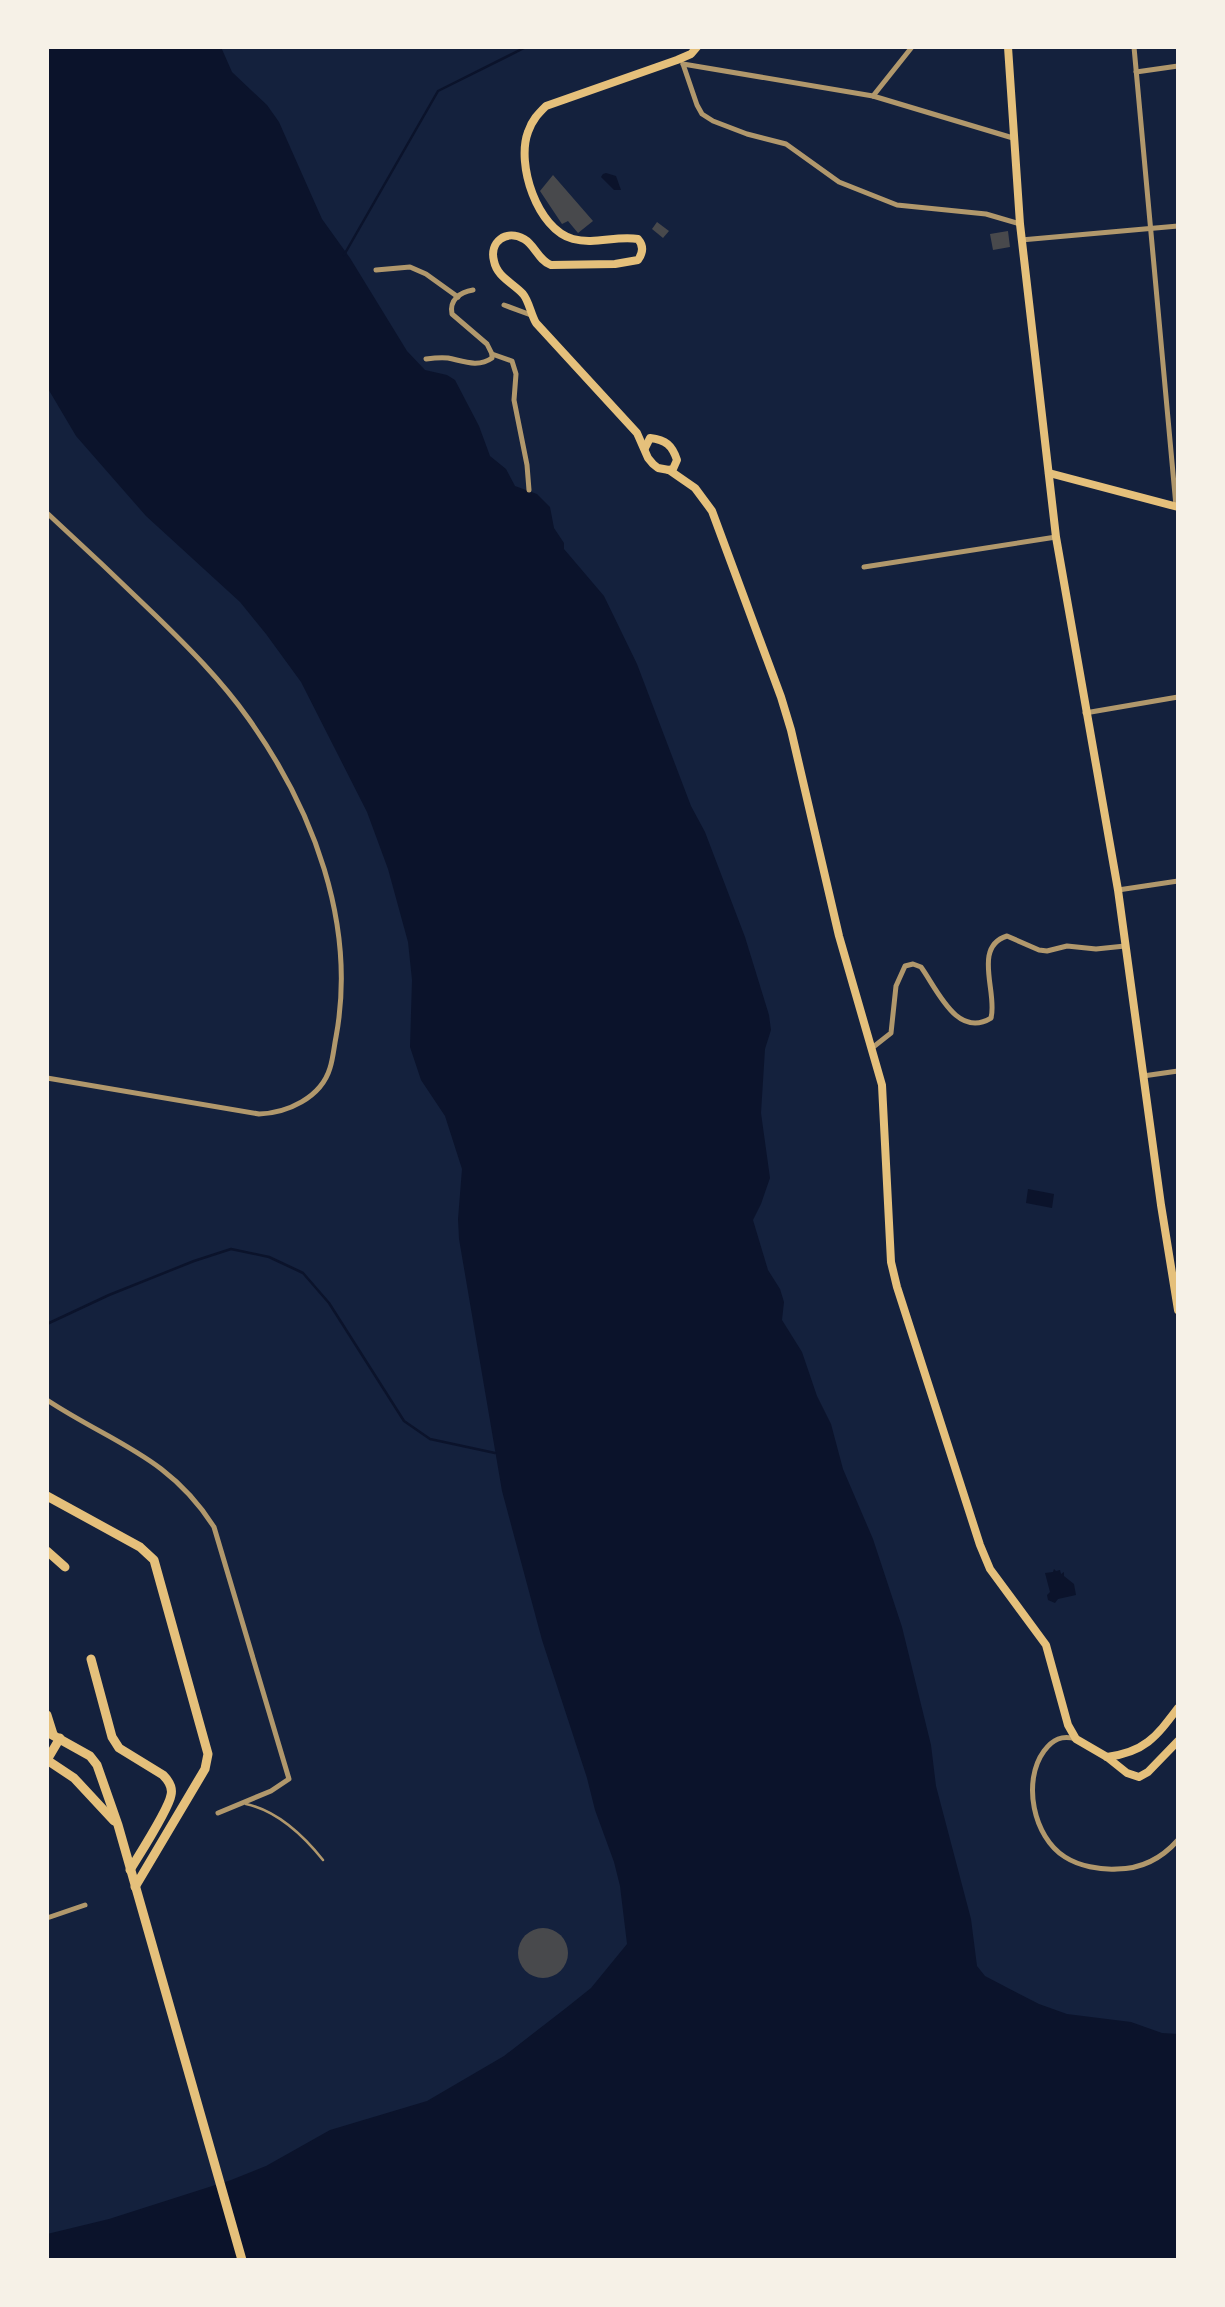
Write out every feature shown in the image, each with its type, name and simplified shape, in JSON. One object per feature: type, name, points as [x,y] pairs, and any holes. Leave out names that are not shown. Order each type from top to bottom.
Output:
[{"type":"highway","points":[[47,1496],[140,1547],[154,1560],[208,1754],[205,1769],[135,1887]]},
{"type":"highway","points":[[47,1551],[65,1567]]},
{"type":"highway","points":[[91,1659],[112,1737],[119,1748],[163,1775],[171,1789],[168,1802],[130,1870]]},
{"type":"highway","points":[[47,1715],[53,1735],[47,1760],[74,1778],[117,1825]]},
{"type":"highway","points":[[53,1735],[90,1756],[97,1765],[117,1825],[242,2260]]},
{"type":"main road","points":[[697,47],[680,62],[546,106],[533,118],[527,134],[524,152],[532,191],[540,210],[555,227],[574,240],[601,241],[632,237],[642,242],[642,254],[638,260],[615,264],[551,265],[544,262],[523,238],[511,235],[498,240],[493,260],[501,275],[525,295],[531,315],[637,433],[653,464],[658,468],[670,470],[695,488],[712,511],[781,697],[839,936],[883,1084],[891,1262],[902,1308],[990,1569],[1046,1645],[1068,1725],[1076,1739],[1107,1757],[1127,1773],[1139,1777],[1176,1747]]},
{"type":"main road","points":[[1008,47],[1021,240],[1056,537],[1118,890],[1178,1310]]},
{"type":"main road","points":[[637,433],[666,442],[674,451],[677,460],[670,470]]},
{"type":"main road","points":[[645,448],[650,438]]},
{"type":"main road","points":[[1049,473],[1177,507]]},
{"type":"main road","points":[[1107,1757],[1124,1755],[1139,1749],[1160,1731],[1178,1708]]},
{"type":"street","points":[[873,96],[912,47]]},
{"type":"street","points":[[1134,47],[1176,460],[1177,507]]},
{"type":"street","points":[[680,62],[873,96],[1013,138]]},
{"type":"street","points":[[680,62],[702,114],[747,134],[786,145],[839,183],[897,205],[986,214],[1020,225]]},
{"type":"street","points":[[1136,72],[1178,66]]},
{"type":"street","points":[[1021,240],[1178,226]]},
{"type":"street","points":[[376,270],[410,267],[426,274],[458,297]]},
{"type":"street","points":[[473,290],[463,292],[450,308],[452,314],[486,344],[492,354],[512,361],[516,374],[514,400],[527,465],[529,490]]},
{"type":"street","points":[[504,305],[531,315]]},
{"type":"street","points":[[426,359],[446,358],[467,363],[485,363],[492,358],[492,354]]},
{"type":"street","points":[[47,513],[198,657],[248,718],[285,777],[313,837],[328,878],[338,928],[341,978],[338,1027],[330,1071],[316,1090],[297,1106],[278,1113],[259,1114],[47,1078]]},
{"type":"street","points":[[864,567],[1056,537]]},
{"type":"street","points":[[1085,713],[1178,696]]},
{"type":"street","points":[[1118,890],[1178,881]]},
{"type":"street","points":[[872,1048],[891,1033],[897,986],[905,966],[913,964],[921,967],[953,1014],[964,1022],[984,1023],[991,1018],[993,1009],[988,961],[990,949],[998,939],[1007,936],[1047,951],[1068,946],[1096,949],[1125,946]]},
{"type":"street","points":[[1143,1076],[1178,1071]]},
{"type":"street","points":[[47,1399],[154,1462],[199,1504],[214,1527],[289,1779],[271,1791],[218,1813]]},
{"type":"street","points":[[1076,1739],[1067,1736],[1049,1744],[1037,1761],[1032,1778],[1035,1812],[1054,1848],[1065,1858],[1086,1866],[1105,1870],[1123,1869],[1153,1860],[1169,1850],[1178,1840]]},
{"type":"street","points":[[47,1918],[85,1905]]},
{"type":"lane","points":[[242,1803],[254,1806],[299,1832],[323,1860]]},
{"type":"water","points":[[47,47],[221,47],[232,72],[267,105],[279,122],[322,219],[350,258],[407,351],[425,370],[447,375],[455,380],[479,426],[490,456],[506,469],[515,486],[537,494],[550,507],[554,528],[564,543],[564,549],[604,596],[637,664],[691,806],[705,832],[745,937],[769,1015],[771,1030],[765,1049],[761,1113],[770,1178],[753,1220],[768,1270],[780,1289],[784,1302],[782,1320],[802,1352],[817,1396],[831,1424],[843,1469],[873,1539],[902,1627],[931,1745],[936,1786],[971,1919],[977,1966],[985,1976],[1039,2004],[1067,2014],[1131,2022],[1162,2033],[1178,2034],[1178,2260],[47,2260],[47,2234],[109,2219],[231,2180],[266,2166],[330,2130],[427,2101],[504,2056],[566,2008],[591,1988],[627,1944],[620,1886],[614,1862],[542,1640],[502,1491],[459,1239],[462,1169],[445,1116],[421,1080],[410,1047],[412,980],[408,942],[388,869],[367,812],[301,682],[266,634],[240,602],[146,516],[76,436],[47,387]]},
{"type":"water","points":[[606,173],[616,176],[621,190],[614,190],[601,177]]},
{"type":"water","points":[[1028,1189],[1054,1194],[1052,1208],[1026,1203]]},
{"type":"water","points":[[1054,1569],[1060,1570],[1061,1574],[1064,1572],[1064,1576],[1074,1584],[1076,1595],[1058,1599],[1055,1603],[1048,1600],[1047,1595],[1050,1592],[1045,1573],[1053,1572]]},
{"type":"building","points":[[553,175],[593,221],[578,233],[568,221],[562,224],[540,191]]},
{"type":"building","points":[[657,222],[669,231],[663,238],[652,229]]},
{"type":"building","points":[[1008,231],[1010,247],[993,250],[990,234]]},
{"type":"building","points":[[543,1928],[560,1936],[568,1953],[560,1970],[543,1978],[526,1970],[518,1953],[526,1936]]},
{"type":"waterway","points":[[344,255],[438,91],[526,47]]},
{"type":"waterway","points":[[47,1324],[109,1295],[231,1249],[269,1257],[303,1273],[329,1303],[404,1421],[430,1439],[495,1453]]}]
